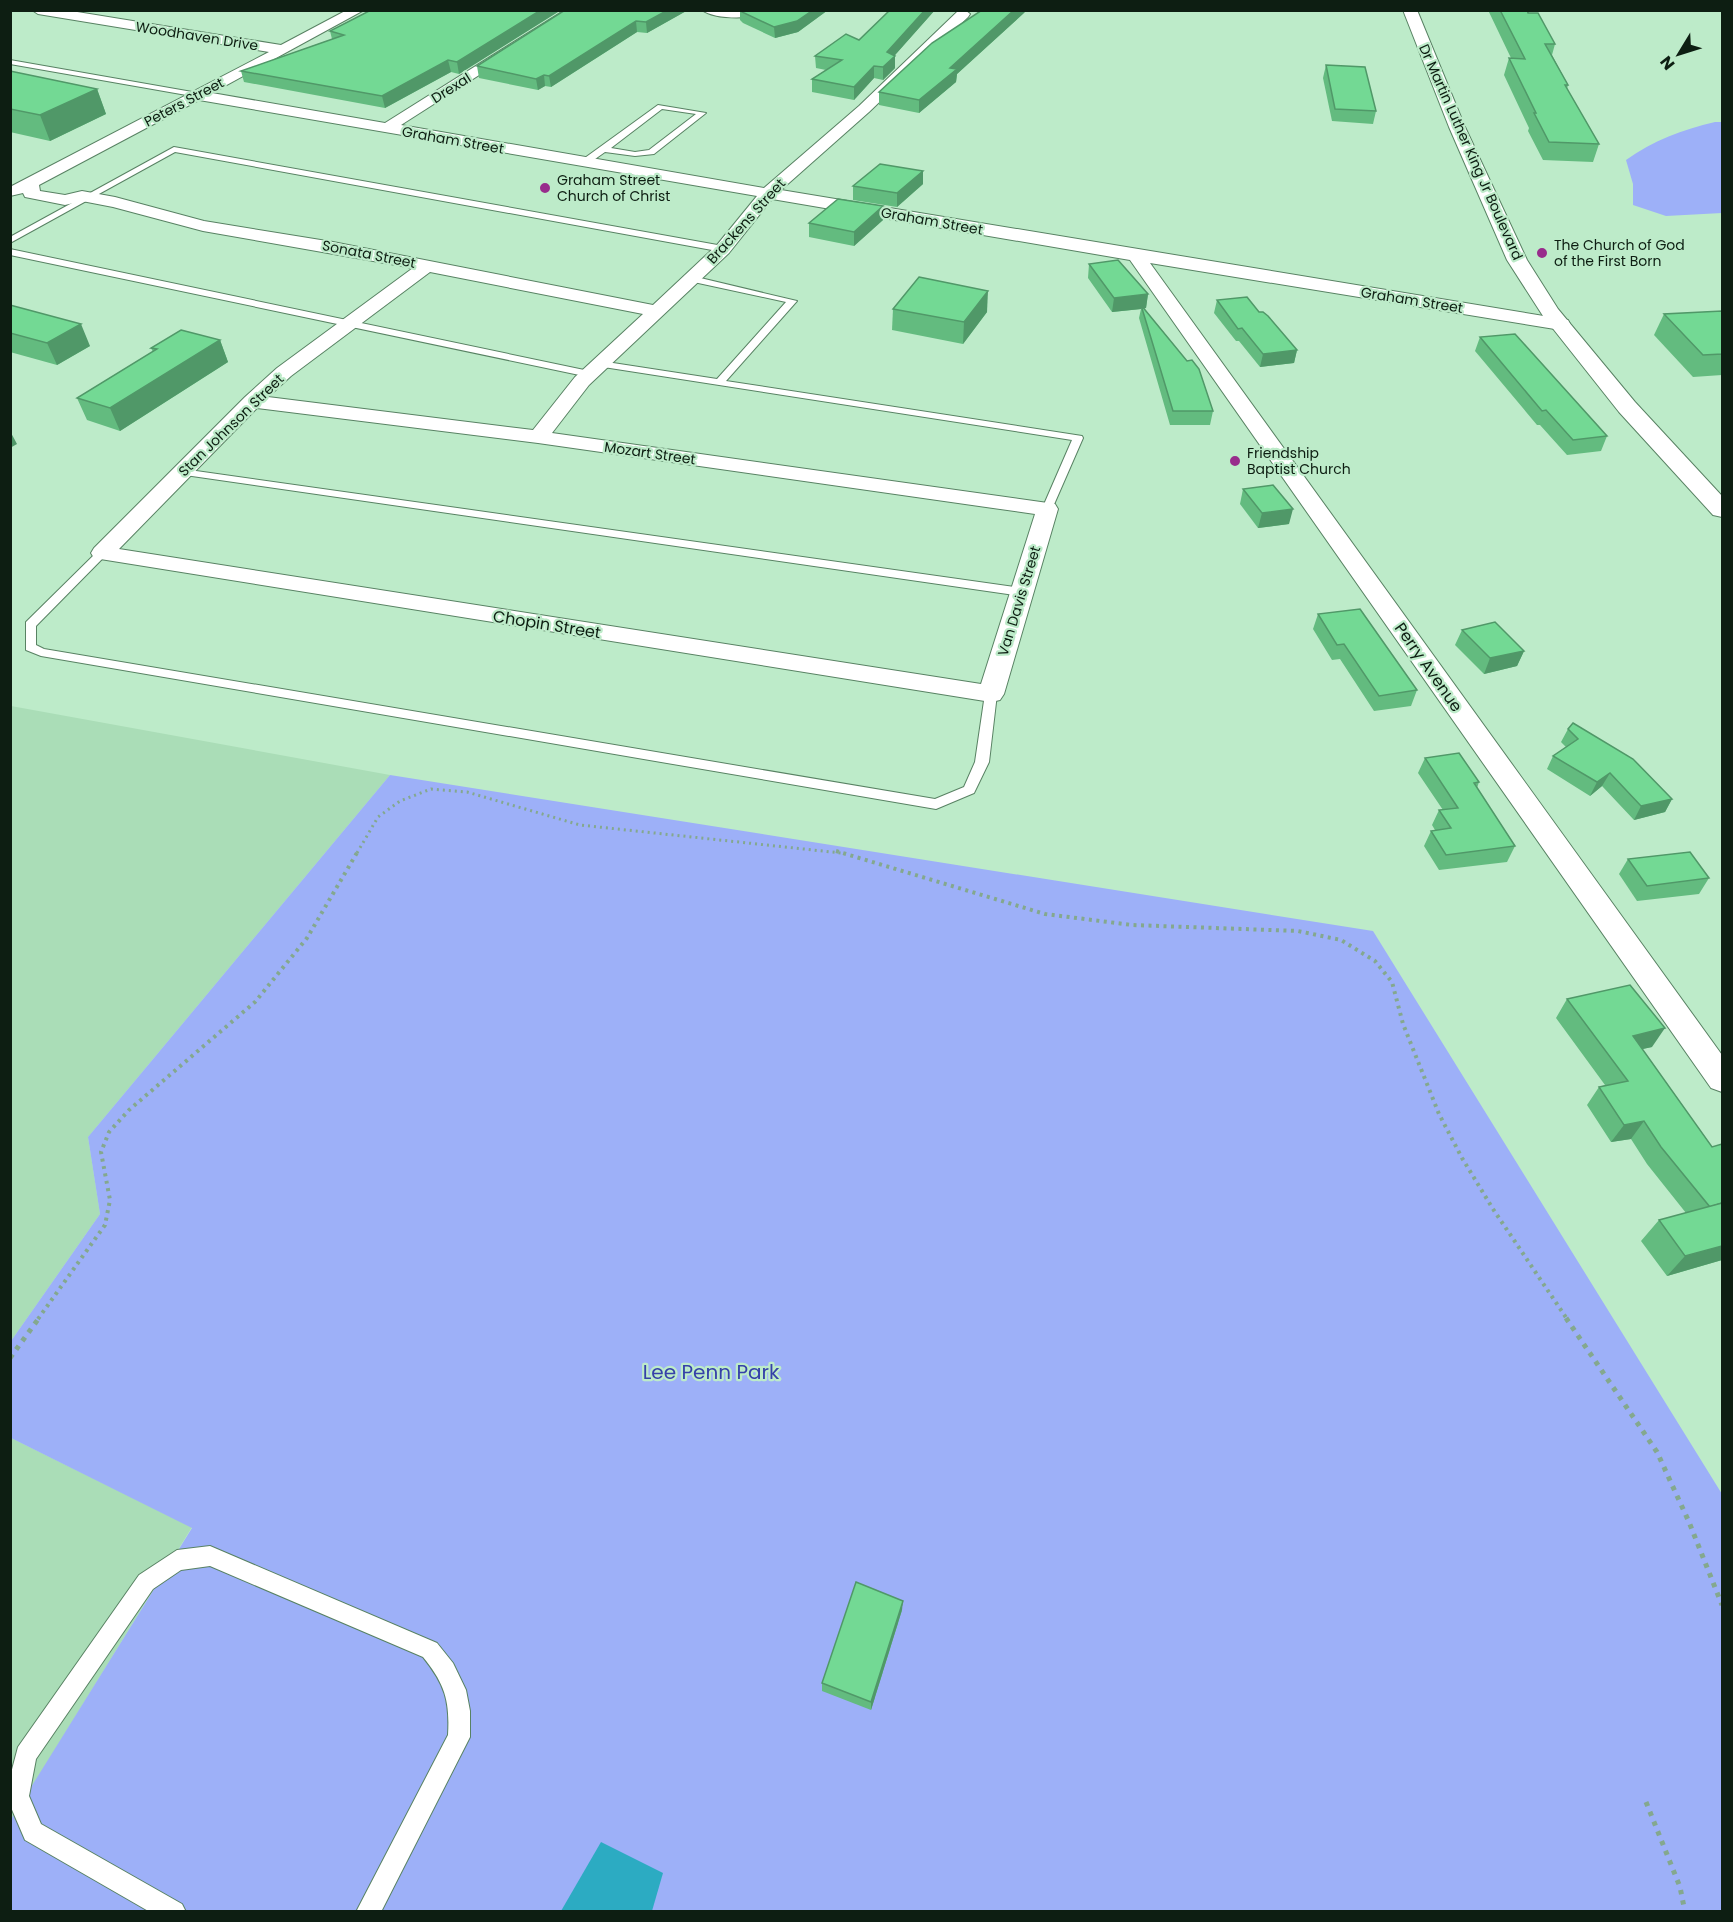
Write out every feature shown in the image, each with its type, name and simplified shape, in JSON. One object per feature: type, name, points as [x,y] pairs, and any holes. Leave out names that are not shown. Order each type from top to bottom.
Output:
[{"type":"main road","name":"Dr Martin Luther King Jr Boulevard","points":[[1410,10],[1457,127],[1517,260],[1561,324],[1627,407],[1722,510]]},
{"type":"street","name":"Woodhaven Drive","points":[[38,10],[284,50]]},
{"type":"street","name":"Peters Street","points":[[23,189],[358,10]]},
{"type":"street","name":"Drexal","points":[[387,128],[575,10]]},
{"type":"street","points":[[708,10],[734,15],[752,14],[765,10]]},
{"type":"street","name":"Brackens Street","points":[[538,437],[553,415],[594,369],[723,249],[768,193],[864,109],[963,14]]},
{"type":"street","name":"Graham Street","points":[[198,95],[1135,255],[1561,324]]},
{"type":"street","name":"Sonata Street","points":[[23,189],[31,194],[65,200],[85,197],[131,206],[203,226],[333,247],[657,310]]},
{"type":"street","name":"Perry Avenue","points":[[1135,255],[1722,1079]]},
{"type":"street","name":"Stan Johnson Street","points":[[102,553],[252,401],[284,372],[428,266]]},
{"type":"street","name":"Mozart Street","points":[[252,401],[538,437],[1047,509]]},
{"type":"street","name":"Van Davis Street","points":[[991,694],[1047,509]]},
{"type":"street","name":"Chopin Street","points":[[102,553],[991,694]]},
{"type":"lane","points":[[10,62],[198,95]]},
{"type":"lane","points":[[585,162],[604,148],[661,107],[702,113],[651,152],[635,154],[604,148]]},
{"type":"lane","points":[[10,240],[174,149],[723,249]]},
{"type":"lane","points":[[10,252],[349,324],[594,369],[719,383],[1078,438],[1047,509]]},
{"type":"lane","points":[[692,279],[792,301],[719,383]]},
{"type":"lane","points":[[182,472],[1022,592]]},
{"type":"lane","points":[[102,553],[30,625],[30,647],[41,652],[936,804],[969,790],[982,762],[991,694]]},
{"type":"lane","points":[[174,1911],[33,1832],[18,1796],[26,1755],[146,1582],[177,1560],[210,1556],[430,1650],[444,1665],[455,1686],[461,1710],[459,1737],[368,1911]]},
{"type":"path","points":[[10,1358],[105,1225],[110,1200],[101,1152],[109,1132],[129,1110],[255,1002],[285,969],[307,938],[378,817],[400,801],[431,789],[467,792],[580,825],[640,833],[835,851],[1045,914],[1132,925],[1298,931],[1341,940],[1375,961],[1392,982],[1403,1024],[1431,1094],[1462,1158],[1493,1209],[1657,1452],[1689,1521],[1722,1605]]},
{"type":"path","points":[[1646,1802],[1680,1887],[1685,1911]]},
{"type":"shaded area","points":[[11,706],[390,775],[88,1137],[100,1214],[11,1341]]},
{"type":"shaded area","points":[[11,1438],[192,1527],[11,1821]]},
{"type":"shaded area","points":[[601,1842],[663,1873],[652,1911],[561,1911]]},
{"type":"green space","points":[[1715,122],[1722,122],[1722,213],[1666,216],[1633,205],[1633,184],[1626,160],[1669,137]]},
{"type":"green space","name":"Lee Penn Park","points":[[390,775],[1373,931],[1722,1494],[1722,1911],[11,1911],[10,1821],[192,1528],[11,1438],[11,1341],[100,1214],[88,1137]]},
{"type":"building","points":[[371,10],[541,10],[457,62],[448,60],[382,96],[241,71],[344,35],[330,31]]},
{"type":"building","points":[[565,10],[668,10],[646,22],[636,21],[549,76],[544,75],[536,79],[477,66]]},
{"type":"building","points":[[741,10],[813,10],[797,21],[774,27]]},
{"type":"building","points":[[890,10],[925,10],[887,52],[895,56],[883,67],[874,66],[854,87],[812,79],[842,60],[815,56],[846,34],[859,40]]},
{"type":"building","points":[[982,10],[1014,10],[950,68],[957,69],[919,100],[879,92],[932,43]]},
{"type":"building","points":[[1500,10],[1527,10],[1528,13],[1538,13],[1555,44],[1545,44],[1568,85],[1565,85],[1599,144],[1549,142],[1509,58],[1525,59]]},
{"type":"building","points":[[1326,65],[1365,67],[1376,111],[1335,109]]},
{"type":"building","points":[[10,71],[97,89],[40,115],[10,109]]},
{"type":"building","points":[[880,164],[923,171],[897,193],[853,186]]},
{"type":"building","points":[[838,199],[883,206],[854,232],[809,223]]},
{"type":"building","points":[[1118,260],[1148,294],[1114,298],[1089,264]]},
{"type":"building","points":[[919,277],[988,291],[964,322],[893,309]]},
{"type":"building","points":[[1247,297],[1259,312],[1268,316],[1297,350],[1263,354],[1242,328],[1238,329],[1217,300]]},
{"type":"building","points":[[10,305],[81,324],[47,343],[10,333]]},
{"type":"building","points":[[1141,305],[1187,361],[1192,360],[1199,369],[1213,411],[1173,411]]},
{"type":"building","points":[[1722,311],[1722,354],[1703,355],[1664,314]]},
{"type":"building","points":[[181,330],[220,340],[110,408],[77,398],[157,349],[151,348]]},
{"type":"building","points":[[1515,334],[1607,436],[1573,440],[1546,410],[1542,411],[1480,337]]},
{"type":"building","points":[[1273,485],[1293,509],[1262,513],[1243,489]]},
{"type":"building","points":[[1360,609],[1417,690],[1379,696],[1344,644],[1337,645],[1318,614]]},
{"type":"building","points":[[1495,622],[1524,651],[1490,658],[1462,630]]},
{"type":"building","points":[[1573,723],[1633,759],[1672,799],[1641,806],[1610,773],[1597,782],[1553,756],[1578,739],[1568,729]]},
{"type":"building","points":[[1459,753],[1479,782],[1474,783],[1515,846],[1446,855],[1431,831],[1451,828],[1439,810],[1458,808],[1425,758]]},
{"type":"building","points":[[1690,852],[1709,878],[1647,886],[1628,859]]},
{"type":"building","points":[[1630,985],[1665,1028],[1633,1036],[1712,1147],[1722,1144],[1722,1203],[1710,1207],[1661,1147],[1644,1121],[1624,1125],[1599,1087],[1628,1081],[1567,999]]},
{"type":"building","points":[[1722,1203],[1722,1246],[1685,1256],[1659,1220]]},
{"type":"building","points":[[856,1582],[903,1601],[871,1702],[822,1683]]},
{"type":"place","name":"Graham Street Church of Christ","points":[[545,188]]},
{"type":"place","name":"The Church of God of the First Born","points":[[1542,253]]},
{"type":"place","name":"Friendship Baptist Church","points":[[1235,461]]}]
